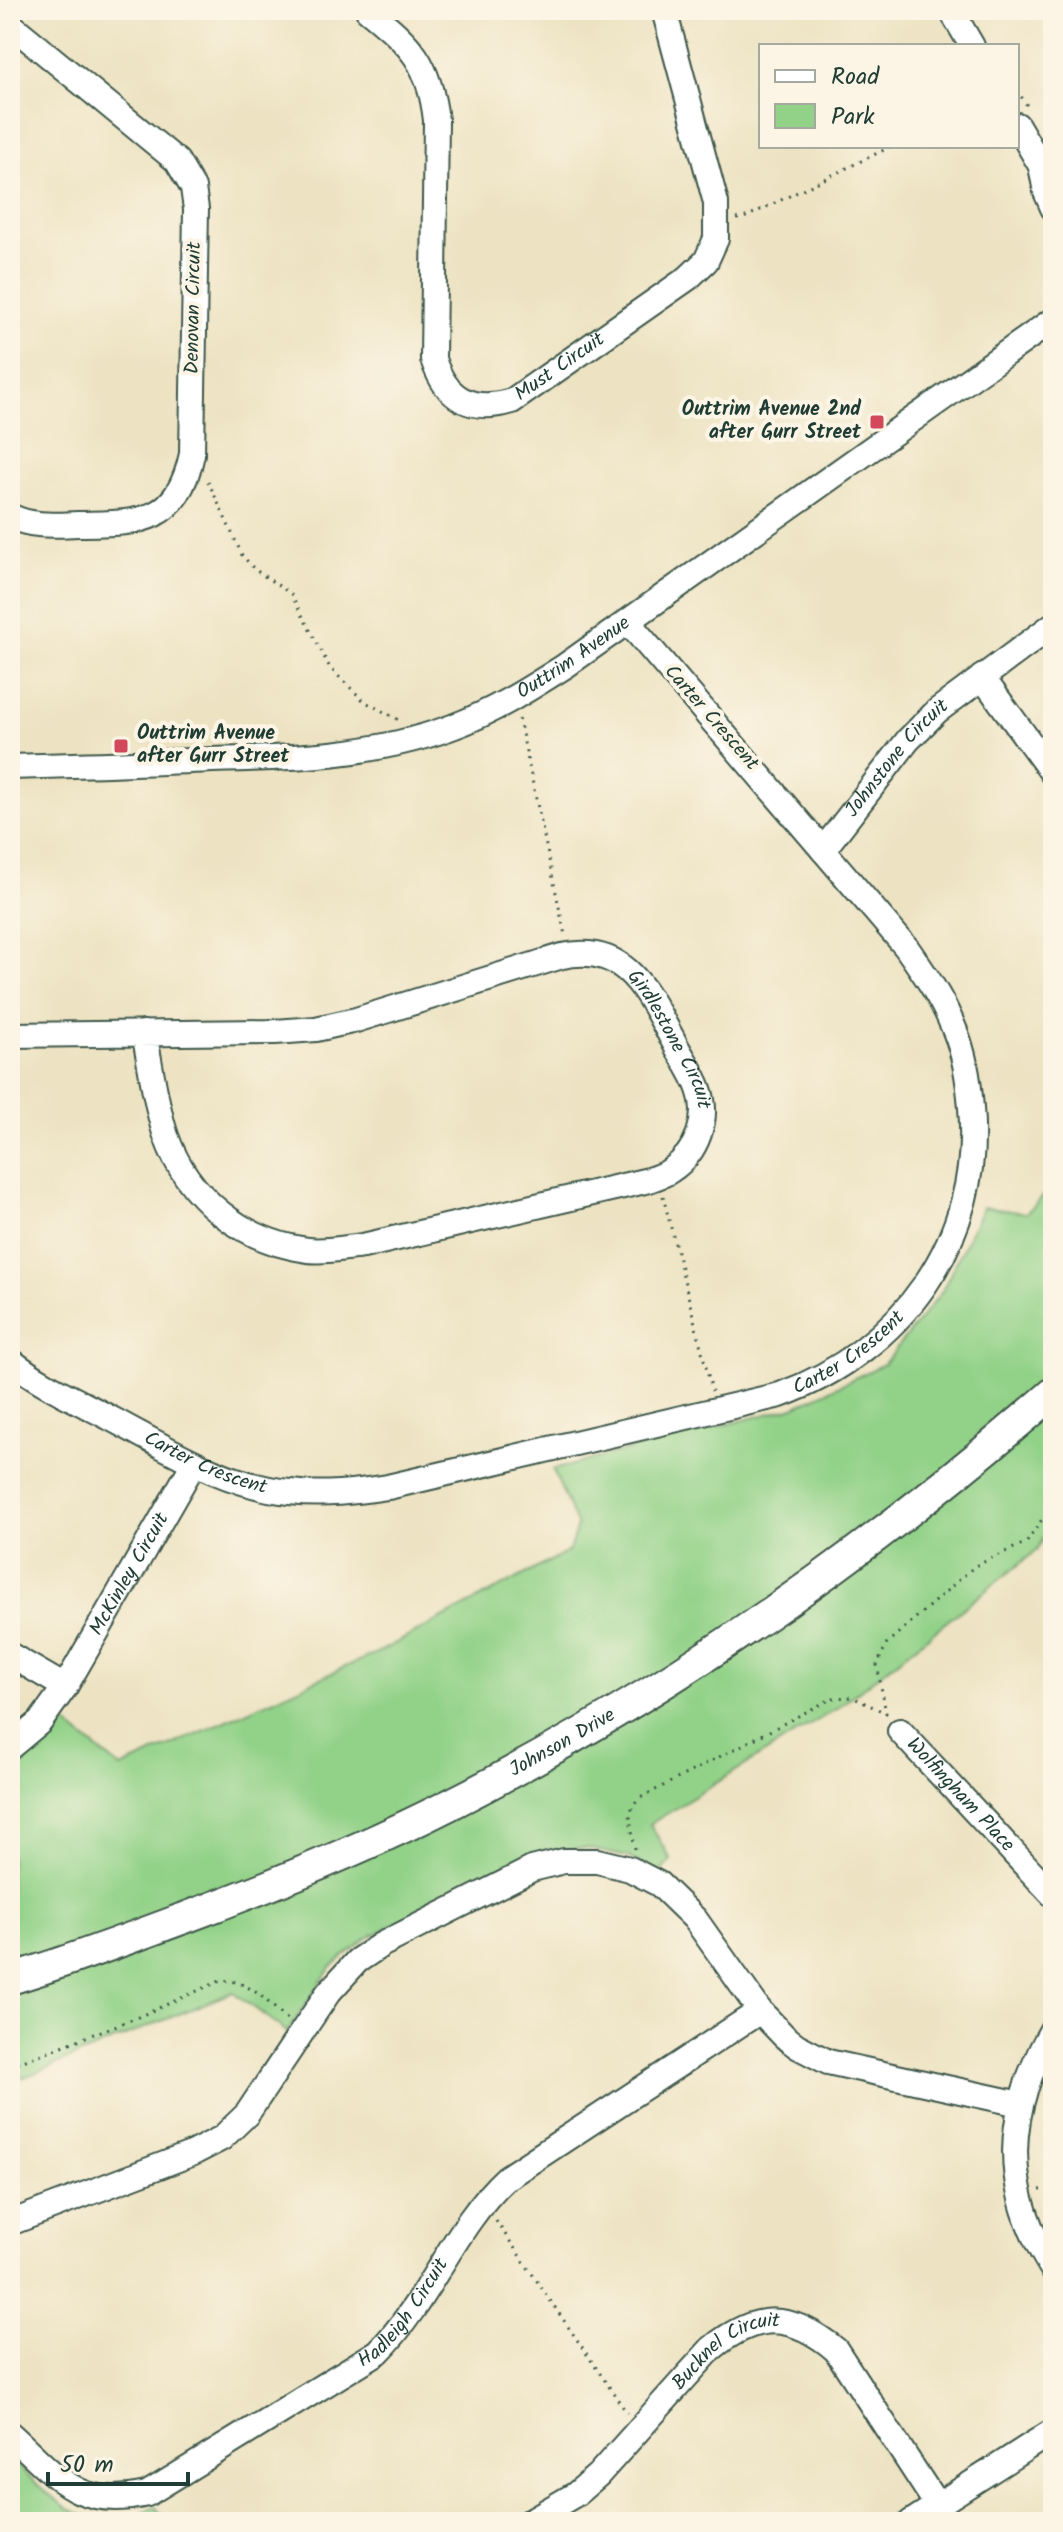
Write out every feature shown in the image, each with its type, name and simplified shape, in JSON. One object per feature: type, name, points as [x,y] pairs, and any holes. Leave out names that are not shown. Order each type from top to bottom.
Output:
[{"type":"main road","name":"Johnson Drive","points":[[10,1979],[68,1962],[284,1880],[448,1805],[623,1708],[787,1603],[967,1468],[1053,1393]]},
{"type":"street","name":"Must Circuit","points":[[368,10],[405,41],[422,65],[433,92],[436,120],[433,359],[439,377],[458,398],[475,405],[494,406],[512,401],[688,278],[706,261],[716,239],[716,203],[664,10]]},
{"type":"street","points":[[951,10],[971,44]]},
{"type":"street","name":"Denovan Circuit","points":[[10,24],[170,154],[189,178],[196,209],[192,454],[187,477],[175,498],[147,519],[124,523],[35,525],[10,516]]},
{"type":"street","points":[[1019,128],[1047,171],[1046,192],[1053,208]]},
{"type":"street","name":"Outtrim Avenue","points":[[10,767],[295,758],[391,745],[452,727],[511,700],[565,666],[1053,320]]},
{"type":"street","name":"Carter Crescent","points":[[10,1360],[54,1389],[194,1463],[240,1482],[289,1492],[338,1494],[388,1487],[780,1395],[848,1363],[904,1313],[933,1273],[955,1228],[969,1180],[973,1131],[969,1081],[956,1033],[935,987],[906,947],[628,622]]},
{"type":"street","name":"Johnstone Circuit","points":[[823,850],[908,740],[937,711],[1053,625]]},
{"type":"street","points":[[982,677],[1053,774]]},
{"type":"street","name":"Girdlestone Circuit","points":[[10,1035],[316,1029],[356,1020],[569,954],[597,954],[609,957],[629,970],[644,988],[699,1088],[702,1100],[699,1135],[688,1155],[671,1171],[658,1176],[363,1246],[306,1250],[269,1241],[235,1224],[219,1213],[182,1170],[166,1135],[144,1033]]},
{"type":"street","name":"McKinley Circuit","points":[[10,1747],[40,1722],[65,1687],[194,1463]]},
{"type":"street","points":[[10,1655],[65,1687]]},
{"type":"street","name":"Wolfingham Place","points":[[900,1731],[1053,1895]]},
{"type":"street","points":[[10,2223],[191,2154],[222,2138],[247,2114],[328,1993],[357,1961],[381,1945],[532,1869],[564,1861],[597,1861],[630,1869],[659,1884],[695,1919],[760,2011],[784,2036],[828,2062],[1020,2104]]},
{"type":"street","name":"Hadleigh Circuit","points":[[10,2434],[69,2487],[81,2493],[107,2500],[147,2494],[378,2352],[400,2330],[481,2205],[506,2178],[760,2011]]},
{"type":"street","points":[[1053,2028],[1033,2063],[1020,2104],[1015,2166],[1029,2226],[1053,2270]]},
{"type":"street","name":"Bucknel Circuit","points":[[528,2522],[576,2494],[598,2475],[711,2349],[730,2333],[754,2323],[793,2323],[817,2333],[836,2350],[937,2505]]},
{"type":"street","points":[[911,2522],[1053,2431]]},
{"type":"path","points":[[718,222],[746,217],[888,148]]},
{"type":"path","points":[[189,468],[204,473],[242,555],[254,569],[291,594],[330,668],[364,701],[406,723],[393,727]]},
{"type":"path","points":[[518,716],[569,954]]},
{"type":"path","points":[[658,1176],[717,1410]]},
{"type":"path","points":[[639,1854],[632,1841],[630,1818],[632,1807],[650,1791],[833,1698],[852,1697],[886,1713],[877,1665],[887,1643],[975,1566],[1027,1542],[1053,1503]]},
{"type":"path","points":[[10,2066],[231,1979],[242,1983],[303,2031]]},
{"type":"path","points":[[481,2205],[524,2260],[589,2359],[640,2428]]},
{"type":"green space","points":[[1053,1187],[1053,1521],[1037,1550],[836,1709],[650,1824],[671,1860],[660,1873],[628,1857],[586,1848],[541,1851],[367,1938],[331,1967],[287,2032],[233,1992],[10,2083],[10,1767],[33,1755],[65,1723],[121,1768],[383,1650],[569,1551],[577,1526],[553,1470],[794,1407],[884,1364],[941,1293],[983,1207],[1026,1213]]},
{"type":"green space","points":[[10,2458],[48,2494],[76,2512],[108,2521],[130,2518],[156,2507],[165,2522],[10,2522]]},
{"type":"place","name":"Outtrim Avenue 2nd after Gurr Street","points":[[877,422]]},
{"type":"place","name":"Outtrim Avenue after Gurr Street","points":[[121,746]]}]
